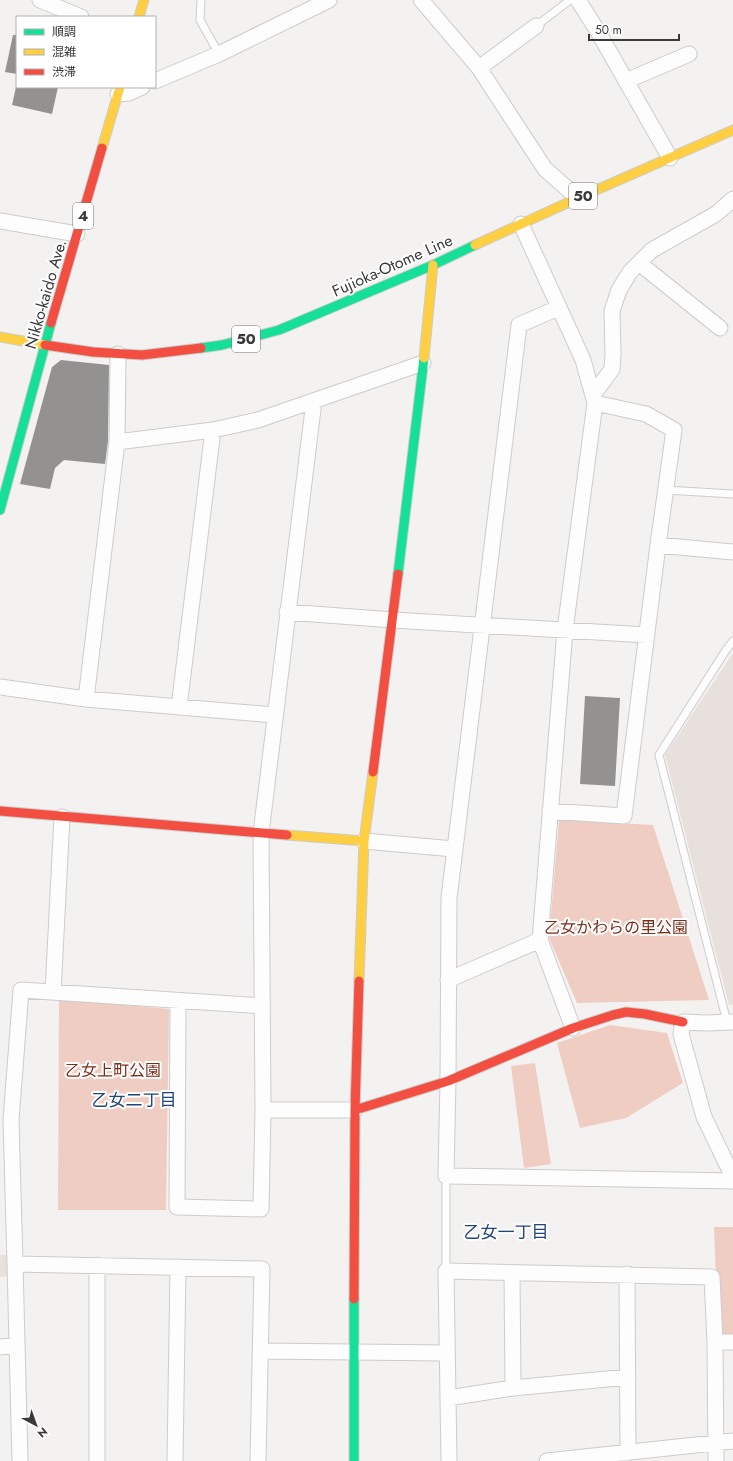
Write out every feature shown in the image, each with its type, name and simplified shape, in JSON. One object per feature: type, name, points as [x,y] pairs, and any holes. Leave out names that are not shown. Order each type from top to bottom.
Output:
[{"type":"main road","points":[[140,16],[144,0]]},
{"type":"main road","name":"Nikko-kaido Ave.","points":[[0,510],[45,345],[119,91]]},
{"type":"main road","name":"Fujioka-Otome Line","points":[[0,337],[45,345],[118,354],[142,355],[222,345],[279,330],[433,265],[578,198],[733,130]]},
{"type":"main road","points":[[354,1461],[353,1352],[355,1110],[364,841],[423,363],[433,265]]},
{"type":"main road","points":[[0,811],[364,841]]},
{"type":"main road","points":[[355,1110],[448,1081],[573,1028],[601,1018],[626,1012],[645,1014],[683,1022]]},
{"type":"street","points":[[40,0],[79,16]]},
{"type":"street","points":[[156,81],[219,54],[329,0]]},
{"type":"street","points":[[421,0],[479,68],[545,169],[578,198]]},
{"type":"street","points":[[578,0],[626,80],[670,158]]},
{"type":"street","points":[[479,68],[536,26]]},
{"type":"street","points":[[626,80],[690,54]]},
{"type":"street","points":[[119,91],[129,93],[140,88]]},
{"type":"street","points":[[594,399],[612,369],[612,311],[619,290],[630,272],[652,250],[716,214],[733,200]]},
{"type":"street","points":[[0,221],[78,234]]},
{"type":"street","points":[[521,224],[583,360],[594,399],[566,630],[540,940],[573,1028]]},
{"type":"street","points":[[639,263],[720,328]]},
{"type":"street","points":[[558,308],[520,325],[448,898],[448,1081],[446,1176],[733,1181]]},
{"type":"street","points":[[86,699],[117,442],[118,354]]},
{"type":"street","points":[[117,442],[213,430],[258,420],[423,363]]},
{"type":"street","points":[[550,811],[624,816],[674,430],[646,414],[594,399]]},
{"type":"street","points":[[178,1000],[177,1207],[262,1209],[263,1110],[261,832],[274,715],[314,401]]},
{"type":"street","points":[[179,707],[213,430]]},
{"type":"street","points":[[658,545],[733,552]]},
{"type":"street","points":[[287,612],[483,626],[647,635]]},
{"type":"street","points":[[0,687],[86,699],[274,715]]},
{"type":"street","points":[[53,992],[62,817]]},
{"type":"street","points":[[364,841],[454,848]]},
{"type":"street","points":[[448,980],[540,940]]},
{"type":"street","points":[[20,1461],[15,1264],[5,1120],[21,990],[262,1006]]},
{"type":"street","points":[[730,1022],[683,1022],[682,1034],[704,1117],[733,1177]]},
{"type":"street","points":[[263,1110],[355,1110]]},
{"type":"street","points":[[15,1264],[262,1269],[258,1461]]},
{"type":"street","points":[[96,1461],[97,1266]]},
{"type":"street","points":[[175,1461],[178,1267]]},
{"type":"street","points":[[449,1461],[446,1353],[446,1271],[712,1277],[715,1342],[716,1461]]},
{"type":"street","points":[[512,1273],[513,1388]]},
{"type":"street","points":[[627,1274],[628,1453]]},
{"type":"street","points":[[715,1342],[733,1342]]},
{"type":"street","points":[[0,1347],[17,1345]]},
{"type":"street","points":[[260,1351],[446,1353]]},
{"type":"street","points":[[448,1398],[513,1388],[628,1377]]},
{"type":"street","points":[[548,1461],[733,1441]]},
{"type":"lane","points":[[201,0],[200,20],[219,54]]},
{"type":"lane","points":[[536,26],[570,0]]},
{"type":"lane","points":[[666,490],[733,494]]},
{"type":"lane","points":[[730,1022],[659,755],[733,641]]},
{"type":"lane","points":[[446,1176],[446,1271]]},
{"type":"shaded area","points":[[733,653],[733,1005],[729,1005],[665,755]]},
{"type":"shaded area","points":[[0,1255],[9,1255],[8,1276],[0,1277]]},
{"type":"green space","name":"乙女かわらの里公園","points":[[559,820],[653,825],[709,1000],[577,1003],[549,938]]},
{"type":"green space","name":"乙女上町公園","points":[[59,999],[169,1009],[166,1210],[58,1210]]},
{"type":"green space","points":[[610,1025],[667,1033],[683,1083],[626,1118],[580,1128],[557,1043]]},
{"type":"green space","points":[[535,1063],[551,1164],[524,1168],[511,1066]]},
{"type":"green space","points":[[714,1227],[733,1227],[733,1337],[718,1337]]},
{"type":"building","points":[[13,35],[16,35],[16,74],[5,72]]},
{"type":"building","points":[[16,87],[58,88],[52,114],[12,105]]},
{"type":"building","points":[[61,360],[109,365],[108,441],[105,464],[64,460],[55,468],[50,489],[20,484],[52,367]]},
{"type":"building","points":[[585,696],[620,698],[615,786],[580,784]]},
{"type":"traffic: fast","points":[[201,348],[222,345],[279,330],[433,265],[475,245]]},
{"type":"traffic: fast","points":[[0,510],[51,323]]},
{"type":"traffic: fast","points":[[398,574],[424,358]]},
{"type":"traffic: fast","points":[[354,1299],[354,1461]]},
{"type":"traffic: slow","points":[[139,16],[144,0]]},
{"type":"traffic: slow","points":[[102,148],[120,88]]},
{"type":"traffic: slow","points":[[475,245],[733,130]]},
{"type":"traffic: slow","points":[[424,358],[433,265]]},
{"type":"traffic: slow","points":[[0,337],[45,345]]},
{"type":"traffic: slow","points":[[359,981],[364,841],[373,772]]},
{"type":"traffic: slow","points":[[287,835],[364,841]]},
{"type":"traffic: jam","points":[[51,323],[102,148]]},
{"type":"traffic: jam","points":[[45,345],[93,352],[142,355],[201,348]]},
{"type":"traffic: jam","points":[[373,772],[398,574]]},
{"type":"traffic: jam","points":[[0,811],[287,835]]},
{"type":"traffic: jam","points":[[354,1299],[355,1110],[359,981]]},
{"type":"traffic: jam","points":[[355,1110],[448,1081],[573,1028],[613,1015],[626,1012],[645,1014],[683,1022]]},
{"type":"district","name":"乙女二丁目","points":[[134,1100]]},
{"type":"district","name":"乙女一丁目","points":[[506,1232]]}]
